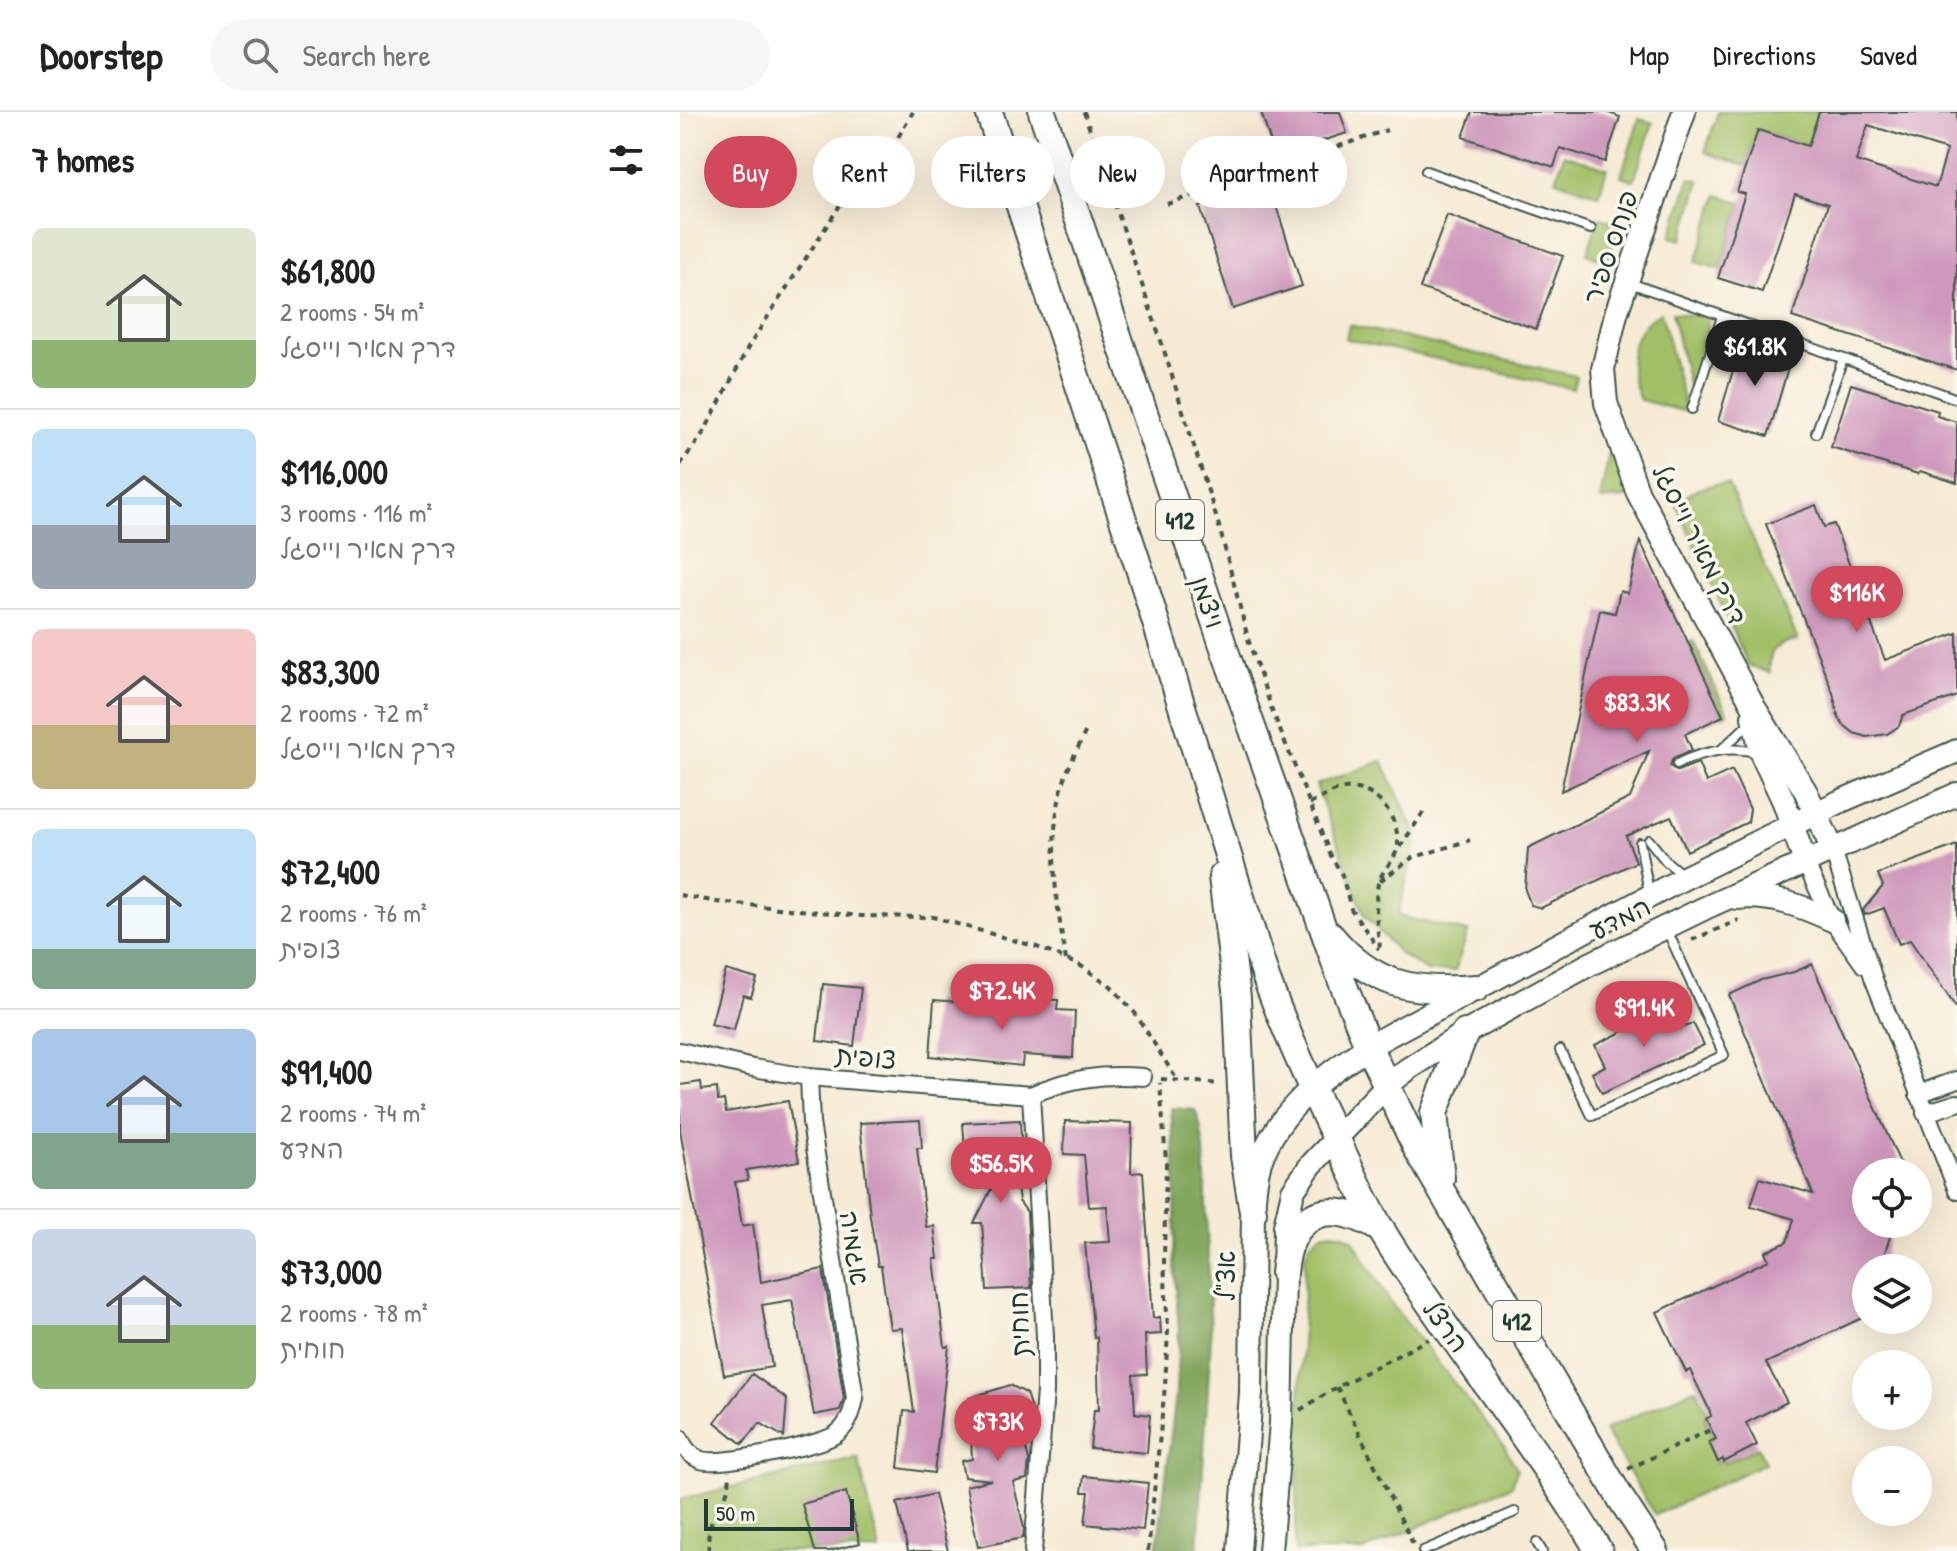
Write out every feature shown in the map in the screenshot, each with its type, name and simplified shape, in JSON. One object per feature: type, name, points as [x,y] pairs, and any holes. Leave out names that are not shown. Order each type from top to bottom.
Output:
[{"type":"main road","name":"412","points":[[989,112],[1212,798],[1266,978],[1312,1089]]},
{"type":"main road","name":"ויצמן","points":[[1042,112],[1219,636],[1323,927],[1385,1087]]},
{"type":"main road","name":"פנחס ספיר","points":[[1606,403],[1603,369],[1616,314],[1684,112]]},
{"type":"main road","name":"דרך מאיר וייסגל","points":[[1606,403],[1638,493],[1753,714],[1817,813],[1833,850]]},
{"type":"main road","name":"דרך מאיר וייסגל","points":[[1753,714],[1762,755],[1805,862]]},
{"type":"main road","name":"המדע","points":[[1368,1046],[1686,877],[1817,813],[1957,751]]},
{"type":"main road","name":"המדע","points":[[1336,1138],[1385,1087],[1465,1033],[1588,965],[1671,937],[1705,908],[1957,794]]},
{"type":"main road","points":[[1212,798],[1237,998],[1244,1156],[1253,1212]]},
{"type":"main road","points":[[1705,908],[1739,897],[1759,898],[1795,904],[1832,920]]},
{"type":"main road","points":[[1323,927],[1358,964],[1394,984],[1438,991],[1476,988]]},
{"type":"main road","points":[[1443,1194],[1434,1113],[1465,1033]]},
{"type":"main road","name":"אצ\"ל","points":[[1239,1551],[1251,1378],[1253,1212],[1259,1165],[1289,1112],[1312,1089],[1368,1046]]},
{"type":"main road","name":"412","points":[[1385,1087],[1443,1194],[1621,1499],[1655,1551]]},
{"type":"main road","name":"הרצל","points":[[1312,1089],[1382,1230],[1540,1458],[1599,1551]]},
{"type":"main road","points":[[1270,1551],[1281,1423],[1285,1226],[1293,1191],[1299,1180],[1336,1138]]},
{"type":"main road","points":[[1284,1273],[1290,1239],[1303,1222],[1312,1217],[1334,1213],[1355,1216],[1382,1230]]},
{"type":"street","points":[[1833,850],[1874,980],[1957,1190]]},
{"type":"street","points":[[1805,862],[1832,920],[1874,980]]},
{"type":"street","name":"צופית","points":[[680,1051],[809,1077],[1031,1095],[1051,1085],[1089,1076],[1151,1078]]},
{"type":"street","name":"אגמיה","points":[[730,1460],[833,1436],[845,1426],[852,1414],[855,1398],[811,1123],[809,1077]]},
{"type":"street","points":[[1918,1094],[1957,1080]]},
{"type":"street","name":"חוחית","points":[[1031,1095],[1045,1363],[1033,1551]]},
{"type":"street","points":[[1925,1113],[1957,1103]]},
{"type":"street","points":[[680,1438],[693,1456],[713,1462],[730,1460]]},
{"type":"lane","points":[[1426,171],[1591,229]]},
{"type":"lane","points":[[1627,282],[1957,399]]},
{"type":"lane","points":[[1692,409],[1722,316]]},
{"type":"lane","points":[[1816,433],[1843,359]]},
{"type":"lane","points":[[1720,751],[1753,714]]},
{"type":"lane","points":[[1677,764],[1697,754],[1720,751],[1750,751],[1762,755]]},
{"type":"lane","points":[[1649,896],[1644,841],[1686,877]]},
{"type":"lane","points":[[1560,1050],[1592,1116],[1724,1055],[1671,937]]},
{"type":"lane","points":[[1423,1551],[1515,1512]]},
{"type":"path","points":[[680,465],[704,432],[749,346],[855,182],[891,149],[913,112]]},
{"type":"path","points":[[1084,112],[1162,344],[1219,526],[1249,642],[1272,710],[1330,854],[1342,875],[1351,909],[1380,951],[1378,883],[1424,811]]},
{"type":"path","points":[[1167,204],[1387,130]]},
{"type":"path","points":[[1066,960],[1053,860],[1064,781],[1086,730]]},
{"type":"path","points":[[1310,804],[1344,788],[1365,790],[1384,805],[1396,829],[1398,849]]},
{"type":"path","points":[[1378,883],[1412,858],[1470,840]]},
{"type":"path","points":[[680,895],[717,902],[861,916],[933,917],[1037,947],[1111,986],[1135,1013],[1177,1080]]},
{"type":"path","points":[[1671,937],[1743,918]]},
{"type":"path","points":[[1148,1551],[1168,1330],[1164,1262],[1166,1161],[1151,1078],[1242,1085]]},
{"type":"path","points":[[1281,1423],[1337,1387],[1449,1329]]},
{"type":"path","points":[[1337,1387],[1417,1551]]},
{"type":"path","points":[[1622,1472],[1710,1430]]},
{"type":"path","points":[[698,1551],[708,1550],[710,1521],[728,1492],[730,1460]]},
{"type":"green space","points":[[1718,112],[1819,112],[1808,146],[1758,130],[1746,166],[1705,152]]},
{"type":"green space","points":[[1639,119],[1653,123],[1634,180],[1621,176]]},
{"type":"green space","points":[[1564,154],[1607,168],[1599,195],[1556,180]]},
{"type":"green space","points":[[1690,178],[1700,181],[1682,240],[1671,237]]},
{"type":"green space","points":[[1718,195],[1742,203],[1720,269],[1696,262]]},
{"type":"green space","points":[[1599,217],[1619,225],[1608,262],[1587,254]]},
{"type":"green space","points":[[1661,312],[1686,412],[1640,400],[1635,388],[1631,363],[1635,340],[1641,329]]},
{"type":"green space","points":[[1672,313],[1708,317],[1707,344],[1690,393]]},
{"type":"green space","points":[[1349,325],[1576,376],[1573,389],[1346,339]]},
{"type":"green space","points":[[1609,454],[1618,454],[1634,497],[1600,500]]},
{"type":"green space","points":[[1728,484],[1798,640],[1775,649],[1770,659],[1770,673],[1748,665],[1676,503],[1696,490]]},
{"type":"green space","points":[[1693,641],[1728,714],[1723,716],[1689,643]]},
{"type":"green space","points":[[1382,761],[1417,835],[1398,916],[1468,932],[1455,971],[1427,971],[1400,954],[1365,916],[1316,785]]},
{"type":"green space","points":[[1171,1108],[1195,1110],[1204,1149],[1211,1337],[1198,1551],[1157,1551],[1176,1393],[1179,1331],[1174,1261],[1176,1178]]},
{"type":"green space","points":[[1333,1232],[1353,1240],[1390,1302],[1504,1446],[1517,1469],[1512,1486],[1363,1551],[1295,1551],[1305,1257],[1314,1239]]},
{"type":"green space","points":[[1696,1388],[1709,1416],[1704,1418],[1714,1438],[1707,1442],[1716,1463],[1723,1460],[1724,1463],[1758,1447],[1765,1463],[1655,1515],[1604,1430]]},
{"type":"green space","points":[[858,1458],[880,1551],[680,1551],[680,1499]]},
{"type":"building","points":[[1261,112],[1340,112],[1347,133],[1338,136],[1269,136]]},
{"type":"building","points":[[1472,112],[1606,112],[1620,117],[1605,162],[1560,148],[1554,167],[1463,137]]},
{"type":"building","points":[[1819,112],[1957,112],[1957,370],[1792,317],[1828,204],[1795,194],[1762,292],[1718,278],[1745,194],[1737,192],[1758,130],[1808,146]],"holes":[[[1868,125],[1947,150],[1936,187],[1856,161]]]},
{"type":"building","points":[[1200,208],[1277,208],[1302,286],[1233,309]]},
{"type":"building","points":[[1447,215],[1563,256],[1536,329],[1420,288]]},
{"type":"building","points":[[1742,340],[1792,355],[1768,436],[1718,421]]},
{"type":"building","points":[[1851,384],[1938,411],[1937,416],[1957,422],[1957,483],[1831,447]]},
{"type":"building","points":[[1816,505],[1824,527],[1834,524],[1885,660],[1957,633],[1957,696],[1903,715],[1899,726],[1887,734],[1867,737],[1854,733],[1838,716],[1833,693],[1766,524]]},
{"type":"building","points":[[1640,541],[1723,716],[1685,734],[1692,750],[1673,758],[1670,766],[1677,771],[1698,763],[1706,782],[1732,770],[1750,809],[1748,822],[1687,851],[1671,816],[1626,836],[1636,862],[1541,908],[1531,905],[1525,890],[1528,848],[1630,798],[1649,751],[1561,791],[1600,610],[1615,613],[1620,591],[1628,593]]},
{"type":"building","points":[[1957,845],[1957,1009],[1910,940],[1899,944],[1884,908],[1865,915],[1863,910],[1883,886],[1878,874]]},
{"type":"building","points":[[1812,964],[1898,1158],[1852,1158],[1852,1238],[1890,1238],[1884,1254],[1852,1254],[1852,1323],[1766,1363],[1787,1402],[1746,1423],[1757,1445],[1718,1462],[1709,1442],[1716,1439],[1706,1419],[1711,1416],[1709,1409],[1690,1370],[1686,1372],[1657,1312],[1769,1260],[1765,1252],[1787,1242],[1794,1219],[1751,1206],[1760,1178],[1813,1194],[1729,995],[1761,980]]},
{"type":"building","points":[[726,970],[757,979],[751,997],[743,995],[734,1030],[711,1024]]},
{"type":"building","points":[[823,984],[861,988],[854,1046],[817,1041]]},
{"type":"building","points":[[1040,999],[1058,1000],[1057,1010],[1075,1011],[1073,1058],[1023,1055],[1022,1066],[930,1056],[934,1000],[972,1003],[972,1007],[1004,1010],[1005,1000],[1040,1003]]},
{"type":"building","points":[[1671,1008],[1681,1029],[1693,1023],[1704,1045],[1602,1093],[1592,1073],[1605,1066],[1595,1045]]},
{"type":"building","points":[[701,1082],[702,1090],[717,1088],[718,1101],[724,1100],[726,1112],[788,1101],[799,1161],[746,1170],[748,1180],[735,1182],[742,1226],[753,1224],[761,1282],[823,1269],[844,1398],[840,1410],[814,1415],[792,1300],[762,1305],[772,1367],[724,1375],[680,1130],[680,1085]]},
{"type":"building","points":[[920,1120],[922,1148],[917,1148],[926,1227],[934,1226],[938,1259],[934,1259],[945,1347],[949,1346],[934,1473],[898,1468],[904,1411],[914,1412],[902,1328],[890,1329],[881,1266],[878,1266],[860,1123]]},
{"type":"building","points":[[1020,1120],[1022,1160],[1013,1160],[1019,1201],[1027,1212],[1031,1288],[987,1290],[982,1223],[974,1223],[1006,1160],[966,1163],[963,1123]]},
{"type":"building","points":[[1065,1121],[1132,1123],[1131,1173],[1143,1172],[1153,1318],[1160,1317],[1161,1334],[1145,1335],[1147,1374],[1133,1375],[1135,1413],[1150,1415],[1147,1453],[1090,1448],[1094,1410],[1099,1410],[1097,1337],[1094,1338],[1085,1243],[1110,1242],[1107,1206],[1089,1207],[1084,1155],[1064,1154]]},
{"type":"building","points":[[752,1374],[787,1399],[784,1437],[760,1423],[742,1444],[715,1422]]},
{"type":"building","points":[[1010,1385],[1026,1393],[1032,1412],[1031,1428],[1022,1429],[1029,1461],[1027,1479],[1013,1482],[1024,1528],[1023,1538],[978,1547],[966,1486],[991,1480],[964,1477],[961,1461],[972,1459],[969,1398]]},
{"type":"building","points":[[1084,1476],[1148,1483],[1143,1530],[1085,1524],[1089,1492],[1082,1492]]},
{"type":"building","points":[[846,1492],[860,1543],[830,1551],[815,1551],[802,1504]]},
{"type":"building","points":[[934,1494],[948,1551],[908,1551],[897,1503]]}]
